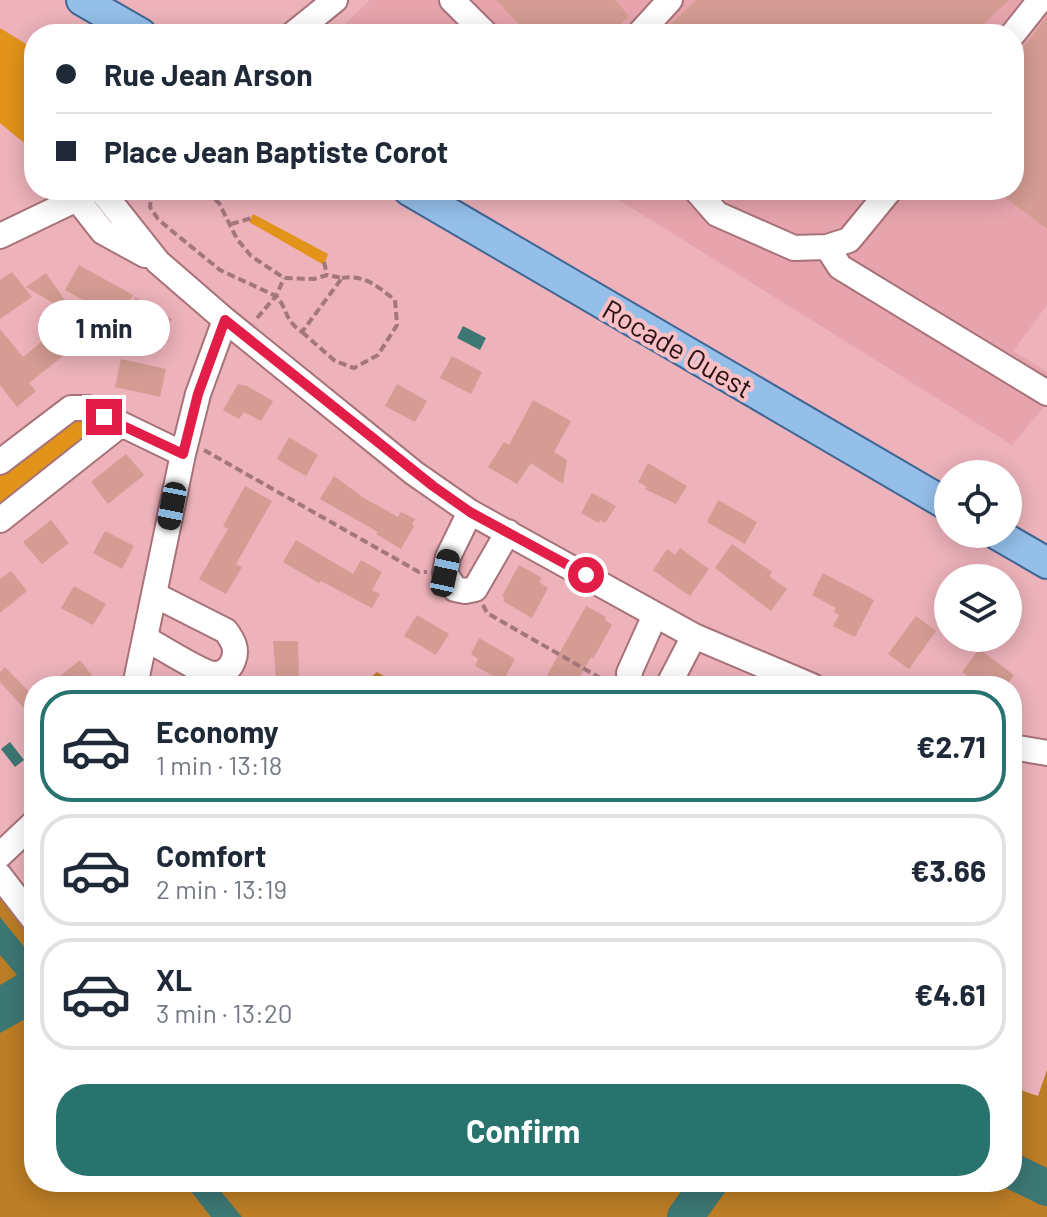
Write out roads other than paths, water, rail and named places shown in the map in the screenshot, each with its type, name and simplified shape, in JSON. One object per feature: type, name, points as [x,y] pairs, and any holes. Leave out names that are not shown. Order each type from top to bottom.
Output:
[{"type":"main road","points":[[82,0],[124,24]]},
{"type":"main road","name":"Rocade Ouest","points":[[426,200],[934,497]]},
{"type":"main road","points":[[1021,548],[1047,563]]},
{"type":"street","points":[[305,24],[335,0]]},
{"type":"street","points":[[452,0],[476,24]]},
{"type":"street","points":[[648,24],[670,0]]},
{"type":"street","points":[[1021,24],[1040,0]]},
{"type":"street","points":[[0,236],[74,200]]},
{"type":"street","points":[[87,200],[103,232],[158,262]]},
{"type":"street","points":[[109,200],[158,262],[414,473],[470,512],[655,615],[694,636],[788,676]]},
{"type":"street","points":[[705,200],[717,214],[794,248],[827,247],[849,240],[882,200]]},
{"type":"street","points":[[827,247],[840,267],[1047,393]]},
{"type":"street","points":[[137,676],[184,447],[198,394],[225,320]]},
{"type":"street","points":[[0,462],[71,408],[88,408],[120,425],[184,447]]},
{"type":"street","points":[[0,520],[120,425]]},
{"type":"street","points":[[470,512],[448,557],[445,573],[455,589],[475,589],[508,532]]},
{"type":"street","points":[[146,639],[211,674],[223,673],[232,665],[235,653],[234,642],[226,631],[155,595]]},
{"type":"street","points":[[632,676],[655,615]]},
{"type":"street","points":[[673,676],[694,636]]},
{"type":"street","points":[[1022,749],[1047,753]]},
{"type":"street","points":[[0,855],[24,832]]},
{"type":"street","points":[[0,876],[24,907]]},
{"type":"water","points":[[463,326],[486,338],[480,350],[457,338]]},
{"type":"water","points":[[10,742],[24,760],[15,767],[1,749]]},
{"type":"water","points":[[0,917],[24,947],[24,1020],[0,1033],[0,985],[17,975],[0,955]]},
{"type":"water","points":[[192,1192],[221,1192],[242,1217],[211,1217]]},
{"type":"waterway","points":[[1022,1176],[1047,1188]]},
{"type":"waterway","points":[[685,1217],[703,1192]]}]
